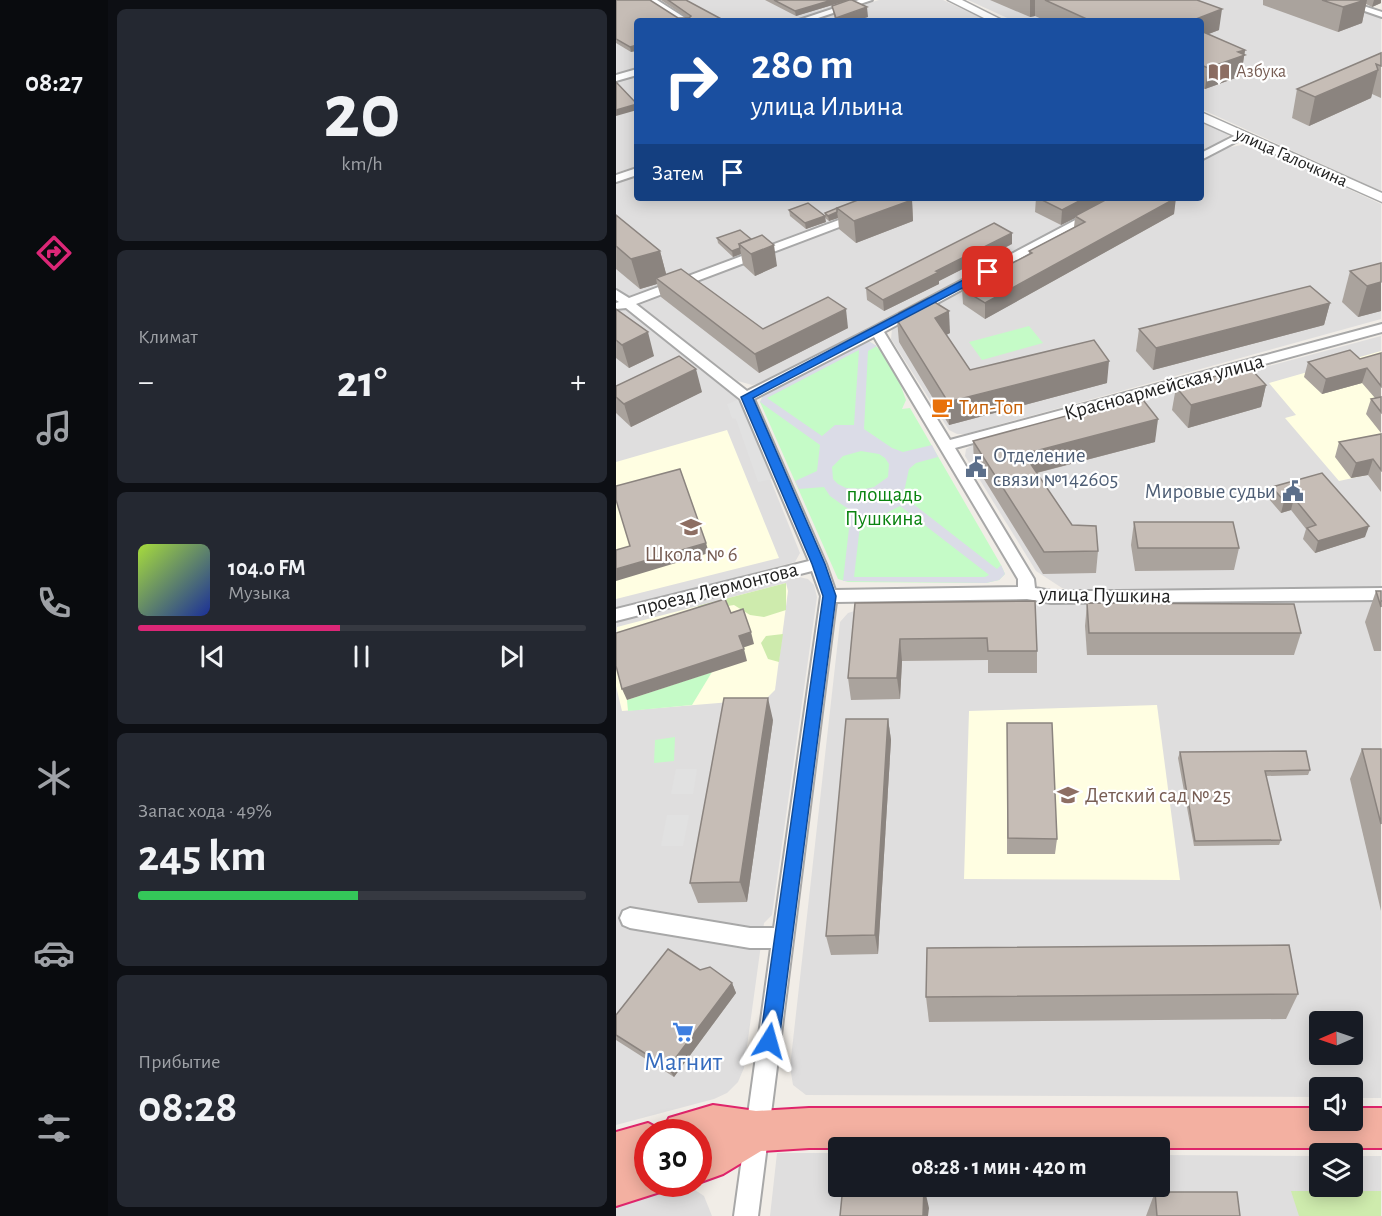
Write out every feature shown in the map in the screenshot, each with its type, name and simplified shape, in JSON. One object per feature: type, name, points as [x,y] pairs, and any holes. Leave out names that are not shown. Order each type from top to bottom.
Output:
[{"type":"highway","points":[[712,1125],[756,1131],[809,1128],[1381,1128]]},
{"type":"highway","points":[[712,1157],[756,1131]]},
{"type":"highway","points":[[616,1153],[634,1147]]},
{"type":"highway","points":[[616,1185],[634,1180]]},
{"type":"street","points":[[651,0],[681,18]]},
{"type":"street","points":[[810,18],[868,0]]},
{"type":"street","points":[[954,0],[993,18]]},
{"type":"street","points":[[1337,0],[1381,15]]},
{"type":"street","points":[[616,78],[634,73]]},
{"type":"street","name":"улица Галочкина","points":[[1204,117],[1381,198]]},
{"type":"street","points":[[1204,155],[1242,136]]},
{"type":"street","points":[[616,178],[634,172]]},
{"type":"street","points":[[746,397],[875,332],[1119,201]]},
{"type":"street","points":[[622,305],[876,210]]},
{"type":"street","points":[[616,294],[622,305],[746,397],[818,564],[829,596],[746,1216]]},
{"type":"street","name":"Красноармейская улица","points":[[946,446],[1381,328]]},
{"type":"street","points":[[875,332],[881,336],[1026,579],[1027,593]]},
{"type":"street","name":"проезд Лермонтова","points":[[616,615],[818,564]]},
{"type":"street","name":"улица Пушкина","points":[[829,596],[1027,593],[1051,597],[1381,594]]},
{"type":"street","points":[[630,918],[750,938],[784,938]]},
{"type":"shaded area","points":[[662,0],[860,0],[804,18],[693,18]]},
{"type":"shaded area","points":[[879,0],[943,0],[982,18],[821,18]]},
{"type":"shaded area","points":[[968,0],[1114,0],[1060,18],[1007,18]]},
{"type":"shaded area","points":[[1129,0],[1330,0],[1381,18],[1381,191],[1204,110],[1204,18],[1074,18]]},
{"type":"shaded area","points":[[616,4],[634,19],[634,68],[616,74]]},
{"type":"shaded area","points":[[634,75],[634,167],[616,173],[616,81]]},
{"type":"shaded area","points":[[1204,122],[1229,135],[1204,151]]},
{"type":"shaded area","points":[[1247,144],[1255,146],[1381,204],[1381,319],[965,434],[957,434],[949,430],[891,339],[892,329],[1128,201],[1204,201],[1204,160],[1226,148]]},
{"type":"shaded area","points":[[634,175],[634,201],[1110,201],[764,383],[752,385],[738,381],[616,288],[616,182]]},
{"type":"shaded area","points":[[616,301],[732,390],[740,404],[800,553],[795,562],[616,610]]},
{"type":"shaded area","points":[[1381,336],[1381,588],[1071,591],[1062,588],[1036,571],[965,456],[966,449],[973,445]]},
{"type":"shaded area","points":[[870,342],[877,346],[868,351],[864,429],[892,448],[903,452],[932,445],[938,457],[916,463],[909,469],[903,496],[997,569],[1001,565],[1005,574],[999,580],[986,583],[843,581],[851,511],[830,496],[824,487],[799,489],[795,481],[817,471],[820,445],[760,402],[764,394],[862,343]],"holes":[[[859,350],[854,425],[835,425],[822,436],[767,398]],[[861,451],[879,454],[889,464],[888,477],[874,487],[846,488],[833,479],[832,467],[843,456]],[[900,506],[989,575],[985,577],[854,577],[861,517],[879,517]]]},
{"type":"shaded area","points":[[1381,351],[1381,472],[1339,481],[1285,418],[1296,415],[1269,383]]},
{"type":"shaded area","points":[[746,397],[781,477],[758,482],[736,419],[732,418],[727,404]]},
{"type":"shaded area","name":"Школа № 6","points":[[727,430],[779,558],[616,599],[616,462]]},
{"type":"shaded area","points":[[794,576],[808,579],[814,585],[817,597],[772,915],[764,923],[744,1068],[738,1082],[727,1093],[714,1099],[616,1125],[616,621]]},
{"type":"shaded area","points":[[786,583],[788,591],[775,690],[766,699],[622,711],[616,686],[617,627]]},
{"type":"shaded area","points":[[1381,600],[1381,1098],[1363,1098],[1363,1077],[1309,1077],[1309,1097],[806,1095],[793,1085],[790,1067],[840,622],[848,613],[871,606]]},
{"type":"shaded area","name":"Детский сад № 25","points":[[1157,705],[1180,880],[964,879],[969,711]]},
{"type":"shaded area","points":[[676,769],[697,769],[693,794],[671,794]]},
{"type":"shaded area","points":[[667,815],[689,815],[683,846],[661,846]]},
{"type":"shaded area","points":[[777,1153],[828,1153],[828,1197],[1170,1197],[1170,1155],[1309,1156],[1309,1197],[1363,1197],[1363,1156],[1381,1156],[1381,1216],[770,1216]]},
{"type":"shaded area","points":[[634,1195],[634,1197],[704,1197],[712,1216],[616,1216],[616,1201]]},
{"type":"green space","points":[[1029,326],[1043,343],[982,360],[969,342]]},
{"type":"green space","name":"площадь Пушкина","points":[[870,342],[888,360],[906,400],[902,409],[910,408],[1001,565],[1005,574],[999,580],[986,583],[848,582],[838,579],[760,402],[764,394]]},
{"type":"green space","points":[[786,583],[786,610],[764,617],[750,615],[734,605],[697,611],[698,606]]},
{"type":"green space","points":[[783,634],[779,662],[768,659],[761,643],[766,636]]},
{"type":"green space","points":[[712,672],[692,705],[628,711],[627,700]]},
{"type":"green space","points":[[675,737],[674,761],[654,763],[655,740]]},
{"type":"green space","points":[[1291,1191],[1309,1191],[1309,1197],[1363,1197],[1363,1191],[1381,1191],[1381,1216],[1299,1216]]},
{"type":"building","points":[[616,0],[650,0],[678,18],[634,18],[634,46],[630,47],[616,39]]},
{"type":"building","points":[[668,0],[686,0],[719,18],[689,18],[691,16]]},
{"type":"building","points":[[774,0],[832,0],[795,11]]},
{"type":"building","points":[[849,0],[867,7],[836,18],[832,6]]},
{"type":"building","points":[[1045,0],[1197,0],[1222,9],[1199,18],[1084,18]]},
{"type":"building","points":[[1322,0],[1365,0],[1343,7]]},
{"type":"building","points":[[1204,32],[1245,50],[1238,52],[1245,55],[1208,68],[1204,66]]},
{"type":"building","points":[[1381,53],[1381,66],[1376,64],[1378,70],[1315,97],[1297,89]]},
{"type":"building","points":[[616,82],[634,101],[634,105],[616,110]]},
{"type":"building","points":[[855,201],[909,201],[854,221],[837,208]]},
{"type":"building","points":[[1044,201],[1079,201],[1062,210]]},
{"type":"building","points":[[1103,201],[1171,201],[985,303],[962,289],[1032,253],[1029,251],[1085,222],[1075,216]]},
{"type":"building","points":[[808,203],[825,216],[805,223],[789,210]]},
{"type":"building","points":[[837,208],[837,212],[828,216],[825,213]]},
{"type":"building","points":[[616,215],[660,251],[631,259],[616,246]]},
{"type":"building","points":[[994,223],[1012,233],[883,300],[866,288]]},
{"type":"building","points":[[740,230],[751,239],[739,244],[740,248],[732,251],[717,238]]},
{"type":"building","points":[[762,235],[774,245],[751,254],[739,244]]},
{"type":"building","points":[[1381,263],[1381,282],[1367,286],[1350,271]]},
{"type":"building","points":[[681,269],[763,329],[828,297],[846,309],[755,354],[656,278]]},
{"type":"building","points":[[1310,286],[1330,303],[1156,348],[1139,329]]},
{"type":"building","points":[[928,298],[949,311],[935,318],[970,370],[1094,340],[1109,361],[948,402],[897,320],[899,313]]},
{"type":"building","points":[[616,309],[648,332],[622,345],[616,340]]},
{"type":"building","points":[[1350,350],[1360,359],[1381,353],[1381,386],[1367,368],[1326,379],[1308,362]]},
{"type":"building","points":[[679,356],[696,369],[624,404],[616,397],[616,386]]},
{"type":"building","points":[[1249,367],[1266,385],[1191,405],[1176,387]]},
{"type":"building","points":[[1140,396],[1158,419],[1024,454],[1072,525],[1096,526],[1098,551],[1044,552],[973,441]]},
{"type":"building","points":[[1381,397],[1381,412],[1371,399]]},
{"type":"building","points":[[1381,434],[1381,470],[1373,459],[1356,463],[1339,442]]},
{"type":"building","points":[[680,469],[706,543],[616,569],[616,550],[630,546],[616,500],[616,486]]},
{"type":"building","points":[[1322,473],[1369,526],[1318,541],[1307,528],[1316,525],[1294,498],[1284,501],[1272,487]]},
{"type":"building","points":[[1134,522],[1233,522],[1239,548],[1138,548]]},
{"type":"building","points":[[1376,591],[1381,591],[1381,607]]},
{"type":"building","points":[[725,599],[731,613],[743,609],[751,632],[739,636],[744,649],[622,689],[616,666],[616,633]]},
{"type":"building","points":[[1035,601],[1037,651],[988,651],[987,638],[900,639],[897,678],[848,678],[855,603]]},
{"type":"building","points":[[1087,603],[1294,604],[1301,633],[1089,633]]},
{"type":"building","points":[[724,698],[768,698],[740,882],[690,883]]},
{"type":"building","points":[[846,719],[888,719],[875,935],[826,936]]},
{"type":"building","points":[[1007,723],[1052,723],[1057,839],[1008,838]]},
{"type":"building","points":[[1362,749],[1381,749],[1381,824]]},
{"type":"building","points":[[1306,751],[1310,770],[1265,771],[1281,840],[1195,841],[1180,752]]},
{"type":"building","points":[[1289,945],[1298,994],[926,997],[927,948]]},
{"type":"building","points":[[668,949],[700,970],[710,967],[732,983],[668,1068],[616,1035],[616,1015]]},
{"type":"building","points":[[1170,1192],[1237,1192],[1240,1216],[1157,1216],[1155,1197],[1170,1197]]},
{"type":"building","points":[[842,1197],[924,1197],[923,1216],[840,1216]]},
{"type":"place","name":"Азбука","points":[[1219,72]]},
{"type":"place","name":"Тип-Топ","points":[[942,407]]},
{"type":"place","name":"Отделение связи №142605","points":[[976,467]]},
{"type":"place","name":"Мировые судьи","points":[[1293,491]]},
{"type":"place","name":"Школа № 6","points":[[691,527]]},
{"type":"place","name":"Детский сад № 25","points":[[1068,795]]},
{"type":"place","name":"Магнит","points":[[683,1032]]},
{"type":"route","points":[[769,1041],[829,596],[818,564],[746,397],[988,272]]}]
